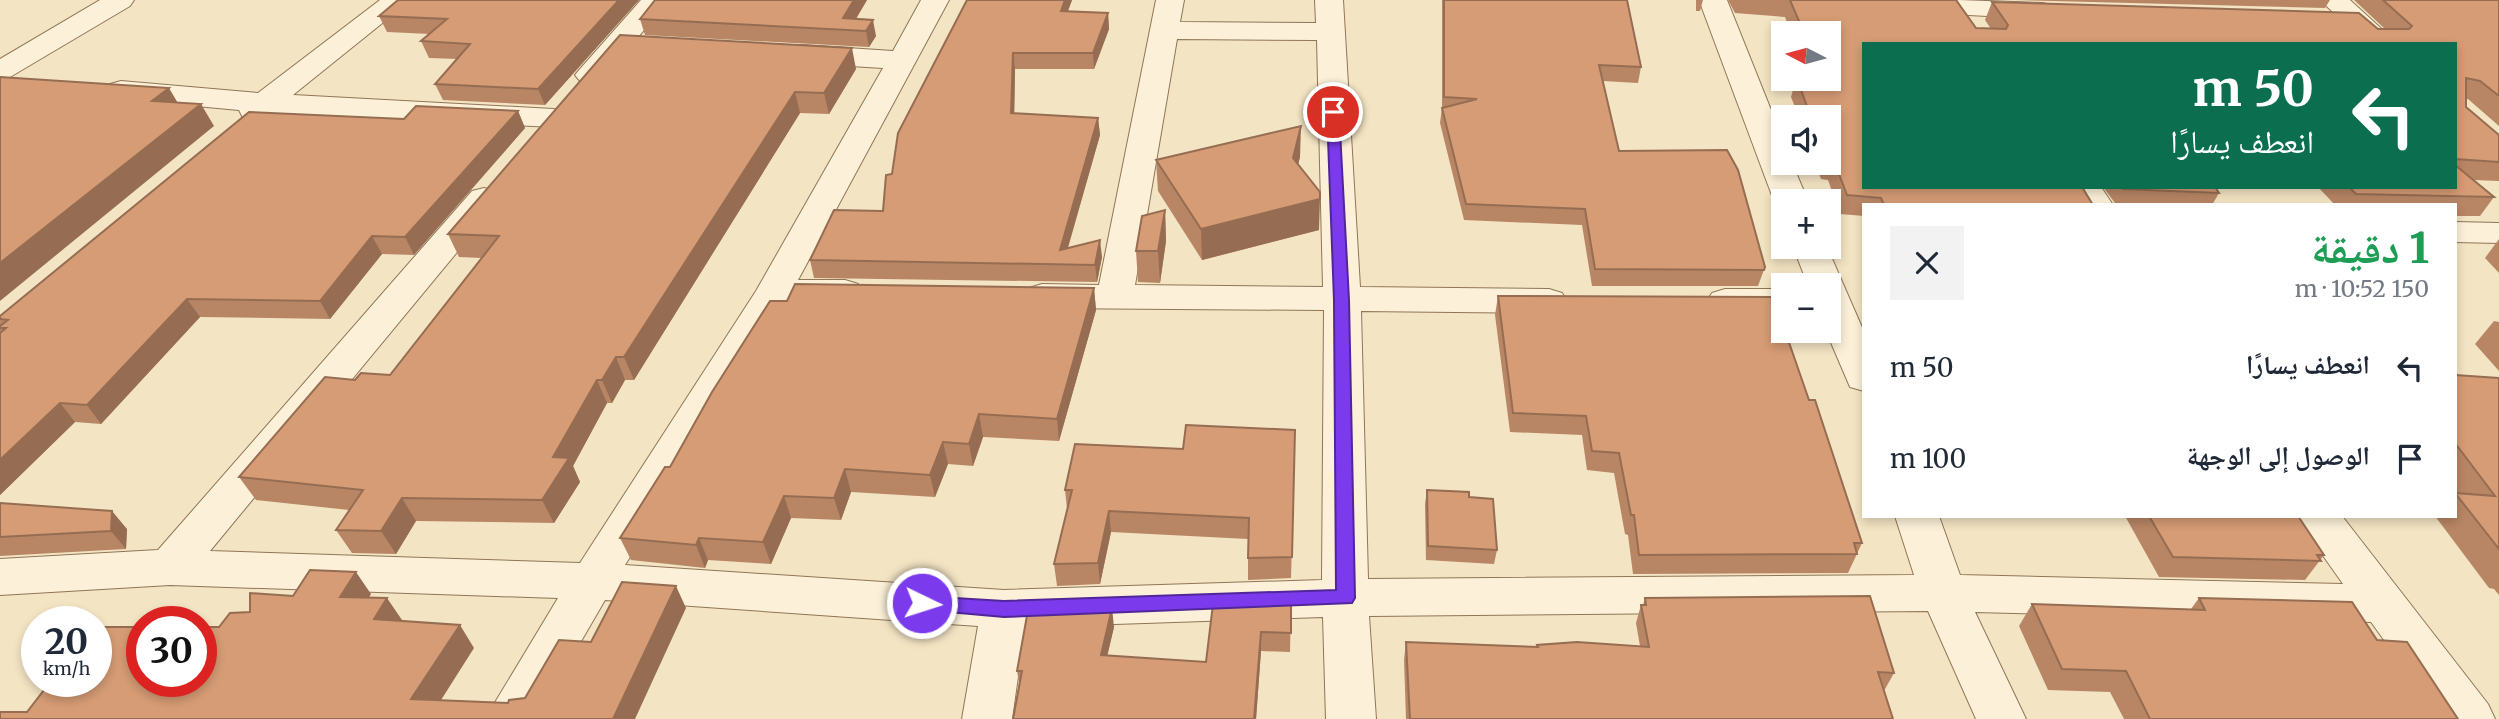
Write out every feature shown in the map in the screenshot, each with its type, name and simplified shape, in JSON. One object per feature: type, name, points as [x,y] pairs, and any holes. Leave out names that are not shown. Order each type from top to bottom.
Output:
[{"type":"street","points":[[0,71],[120,0]]},
{"type":"street","points":[[234,127],[397,0]]},
{"type":"street","points":[[170,566],[656,0]]},
{"type":"street","points":[[510,719],[592,581],[774,291],[935,0]]},
{"type":"street","points":[[1713,0],[1786,189]]},
{"type":"street","points":[[1957,4],[2070,11]]},
{"type":"street","points":[[1957,4],[1979,35]]},
{"type":"street","points":[[2325,9],[2357,20],[2382,42]]},
{"type":"street","points":[[1115,298],[1167,15],[1329,16],[1342,300],[1345,598],[1351,719]]},
{"type":"street","points":[[617,44],[658,46]]},
{"type":"street","points":[[781,53],[903,60]]},
{"type":"street","points":[[0,79],[42,83]]},
{"type":"street","points":[[97,88],[264,103],[553,118]]},
{"type":"street","points":[[2457,232],[2499,233]]},
{"type":"street","points":[[774,291],[883,293]]},
{"type":"street","points":[[1006,296],[1576,301]]},
{"type":"street","points":[[1687,301],[1771,301]]},
{"type":"street","points":[[1841,310],[1862,371]]},
{"type":"street","points":[[1918,518],[1943,593],[2001,719]]},
{"type":"street","points":[[2319,518],[2470,719]]},
{"type":"street","points":[[0,577],[170,566],[592,581],[1004,609],[1345,598],[1943,593],[2384,604]]},
{"type":"street","points":[[987,719],[1004,609]]},
{"type":"building","points":[[398,0],[619,0],[538,89],[435,84],[470,44],[421,41],[447,19],[379,16]]},
{"type":"building","points":[[655,0],[854,0],[843,18],[873,20],[866,31],[640,19]]},
{"type":"building","points":[[967,0],[1065,0],[1061,11],[1108,13],[1093,53],[1013,53],[1011,113],[1098,118],[1060,250],[1100,240],[1095,265],[810,260],[834,210],[883,211],[886,175],[892,174],[898,133]]},
{"type":"building","points":[[1444,0],[1627,0],[1641,67],[1599,65],[1619,151],[1727,150],[1738,170],[1764,270],[1595,269],[1585,209],[1466,204],[1442,108],[1477,99],[1444,97]]},
{"type":"building","points":[[1790,0],[1956,0],[1976,28],[2006,29],[2008,25],[1992,2],[2359,13],[2378,29],[2409,29],[2412,26],[2383,0],[2499,0],[2499,96],[2480,81],[2466,78],[2466,107],[2499,135],[2499,162],[2457,159],[2457,42],[1862,42],[1862,189],[2083,189],[2092,203],[1883,203],[1881,198],[1847,195],[1839,175],[1841,105],[1807,105],[1801,91],[1841,91],[1841,21],[1799,21]]},
{"type":"building","points":[[620,35],[852,48],[824,93],[795,92],[624,357],[616,357],[602,380],[597,380],[553,457],[569,458],[542,500],[402,498],[381,531],[336,530],[363,490],[239,477],[325,377],[355,380],[361,373],[390,375],[499,236],[448,234]]},
{"type":"building","points":[[0,77],[169,88],[152,101],[201,104],[0,263]]},
{"type":"building","points":[[416,106],[518,111],[405,237],[372,236],[320,301],[187,299],[87,405],[60,403],[0,460],[0,333],[6,328],[0,326],[8,320],[0,319],[0,316],[249,112],[404,119]]},
{"type":"building","points":[[1301,126],[1293,158],[1320,192],[1320,199],[1201,229],[1156,160]]},
{"type":"building","points":[[2457,167],[2494,197],[2356,194],[2351,189],[2457,189]]},
{"type":"building","points":[[2123,189],[2216,189],[2219,193]]},
{"type":"building","points":[[1165,210],[1158,251],[1136,251],[1142,216]]},
{"type":"building","points":[[795,284],[1094,288],[1057,419],[979,414],[969,444],[943,442],[930,475],[845,469],[834,498],[784,496],[763,542],[699,538],[696,545],[620,538],[665,467],[670,467],[712,392],[770,301],[787,301]]},
{"type":"building","points":[[1498,296],[1771,297],[1771,343],[1789,343],[1809,400],[1815,400],[1862,543],[1854,543],[1857,554],[1639,555],[1634,515],[1631,515],[1619,453],[1592,451],[1586,416],[1513,413]]},
{"type":"building","points":[[2457,375],[2499,378],[2499,549],[2457,493],[2495,496],[2457,446]]},
{"type":"building","points":[[1186,425],[1295,430],[1292,557],[1248,558],[1249,518],[1109,511],[1098,563],[1054,564],[1072,490],[1065,490],[1075,444],[1183,449]]},
{"type":"building","points":[[1427,490],[1469,492],[1469,497],[1493,499],[1497,550],[1428,546]]},
{"type":"building","points":[[0,503],[112,511],[111,531],[0,537]]},
{"type":"building","points":[[2150,518],[2299,518],[2324,555],[2317,555],[2321,561],[2173,557]]},
{"type":"building","points":[[310,570],[356,572],[340,597],[387,598],[374,619],[460,625],[411,699],[508,703],[509,700],[525,698],[559,640],[591,642],[622,582],[676,586],[613,719],[0,719],[0,712],[27,712],[39,697],[112,697],[112,627],[126,627],[126,697],[217,697],[217,627],[230,613],[250,612],[250,593],[293,596]]},
{"type":"building","points":[[1870,596],[1894,673],[1878,672],[1893,719],[1410,719],[1406,642],[1538,647],[1537,645],[1577,642],[1649,647],[1641,605],[1646,605],[1645,598]]},
{"type":"building","points":[[2199,598],[2352,602],[2377,640],[2407,642],[2458,719],[2150,719],[2126,671],[2062,669],[2032,604],[2205,610]]},
{"type":"building","points":[[1291,602],[1291,633],[1261,632],[1254,719],[1013,719],[1022,671],[1017,671],[1028,610],[1112,608],[1101,655],[1206,662],[1213,604]]},
{"type":"route","points":[[922,603],[1004,609],[1345,598],[1342,300],[1333,112]]}]
